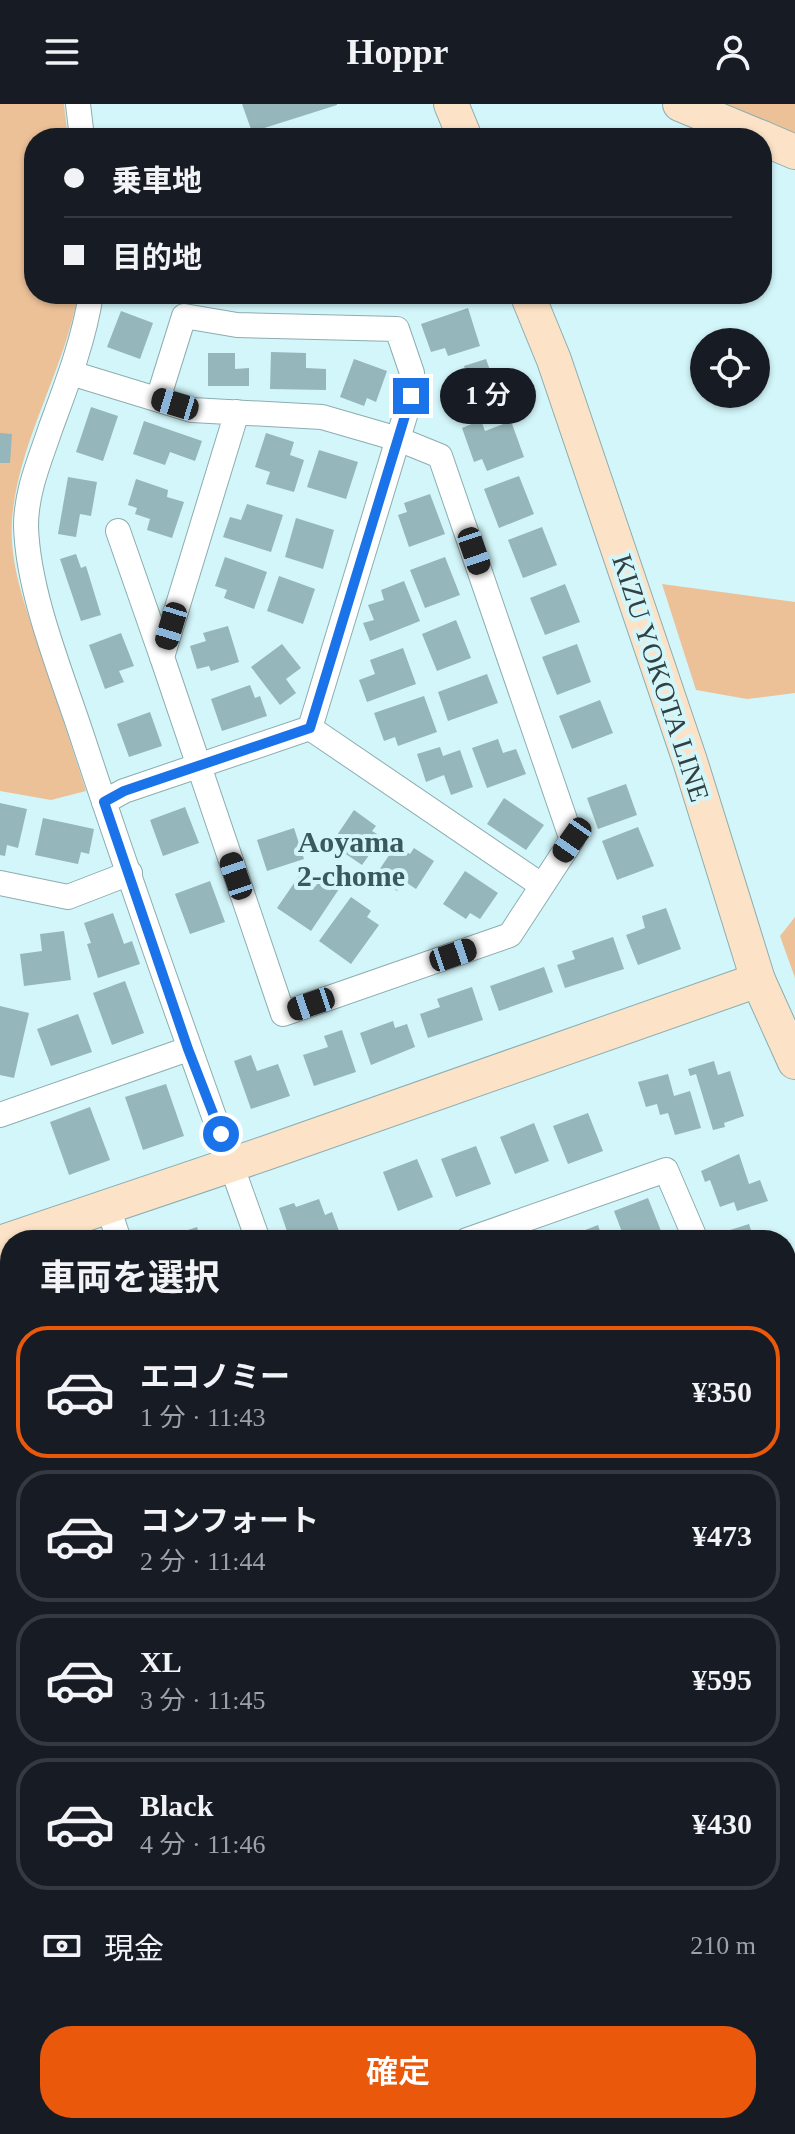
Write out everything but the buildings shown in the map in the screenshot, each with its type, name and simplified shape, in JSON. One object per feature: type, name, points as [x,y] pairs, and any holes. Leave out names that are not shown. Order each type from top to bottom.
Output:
[{"type":"street","points":[[78,104],[81,128]]},
{"type":"street","points":[[451,104],[461,128]]},
{"type":"street","points":[[680,104],[738,128]]},
{"type":"street","points":[[772,142],[795,152]]},
{"type":"street","points":[[89,304],[71,373],[30,486],[26,525],[30,565],[47,628],[104,802],[188,1049],[255,1230]]},
{"type":"street","name":"KIZU YOKOTA LINE","points":[[531,304],[554,360],[690,761],[758,980],[795,1062]]},
{"type":"street","points":[[158,399],[184,316],[237,325],[397,329],[412,373],[411,396],[310,728]]},
{"type":"street","points":[[71,373],[192,410],[322,417],[398,439],[440,456],[572,840],[510,935],[283,1014],[118,531]]},
{"type":"street","points":[[162,657],[237,412]]},
{"type":"street","points":[[104,802],[124,791],[310,728]]},
{"type":"street","points":[[310,728],[541,885]]},
{"type":"street","points":[[0,883],[68,897],[130,873]]},
{"type":"street","points":[[39,1230],[758,980]]},
{"type":"street","points":[[0,1115],[188,1049]]},
{"type":"street","points":[[495,1230],[666,1170],[692,1230]]},
{"type":"street","points":[[108,1207],[116,1230]]},
{"type":"shaded area","points":[[0,104],[64,104],[67,128],[24,128],[24,304],[76,304],[64,348],[25,455],[13,510],[12,548],[25,604],[86,791],[51,800],[0,791]]},
{"type":"shaded area","points":[[725,104],[795,104],[795,134]]},
{"type":"shaded area","points":[[662,584],[795,602],[795,693],[747,699],[696,690]]},
{"type":"shaded area","points":[[795,917],[795,978],[780,936]]},
{"type":"district","name":"Aoyama 2-chome","points":[[351,858]]},
{"type":"route","points":[[221,1134],[188,1049],[104,802],[124,791],[310,728],[411,396]]}]
